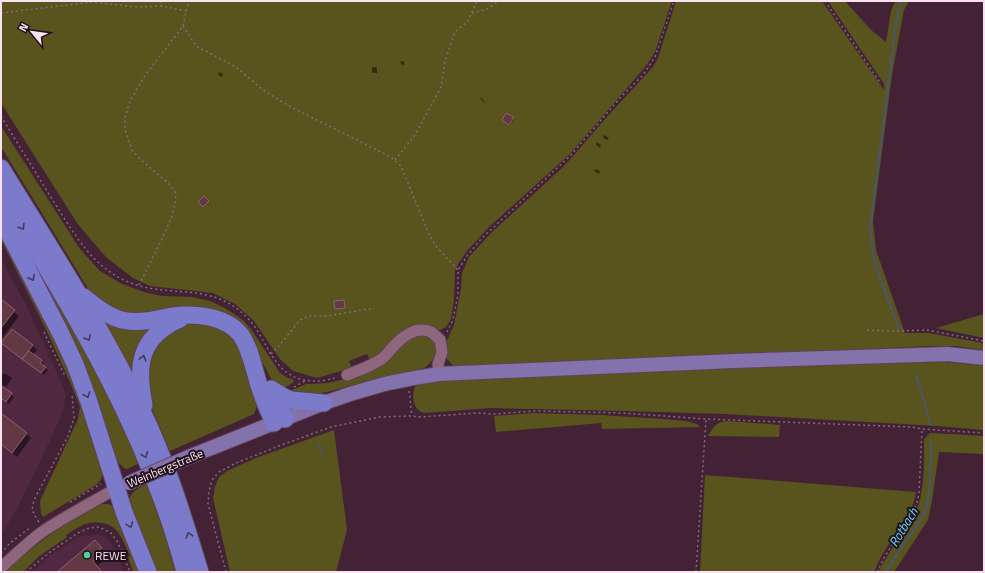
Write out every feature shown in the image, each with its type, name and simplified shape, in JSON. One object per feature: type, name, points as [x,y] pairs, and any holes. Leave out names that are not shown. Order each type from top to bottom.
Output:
[{"type":"highway","points":[[1,168],[76,290],[115,358],[159,450],[176,496],[200,572]]},
{"type":"highway","points":[[1,193],[77,318],[106,371],[141,445],[163,501],[185,572]]},
{"type":"highway","points":[[1,218],[75,364],[110,467],[123,486],[124,512],[148,572]]},
{"type":"highway","points":[[76,290],[102,311],[123,320],[134,322],[174,316],[205,315],[217,318],[235,328],[271,389],[279,421]]},
{"type":"highway","points":[[148,425],[140,377],[142,360],[145,351],[150,341],[164,327],[189,315]]},
{"type":"highway","points":[[251,355],[256,376],[279,421]]},
{"type":"highway","points":[[271,389],[284,398],[291,400],[324,403]]},
{"type":"main road","name":"Weinbergstraße","points":[[123,486],[190,456],[324,403],[381,385],[406,379],[439,374],[734,361],[947,354],[978,356],[984,358]]},
{"type":"street","points":[[347,375],[377,362],[385,356],[402,337],[414,331],[420,330],[426,330],[432,333],[440,340],[442,352],[438,364],[439,374]]},
{"type":"street","name":"Weinbergstraße","points":[[1,568],[17,553],[41,526],[83,507],[123,486]]},
{"type":"path","points":[[160,1],[162,6]]},
{"type":"path","points":[[1,116],[63,216],[86,249],[100,264],[113,274],[139,286],[172,216],[176,200],[175,191],[132,150],[125,129],[125,117],[130,101],[144,77],[183,26],[190,1]]},
{"type":"path","points":[[395,160],[415,135],[442,86],[445,61],[455,32],[468,21],[477,1]]},
{"type":"path","points":[[472,13],[487,9],[499,1]]},
{"type":"path","points":[[440,340],[448,331],[453,320],[458,294],[458,270],[467,256],[481,239],[570,156],[620,98],[643,75],[655,57],[674,1]]},
{"type":"path","points":[[825,1],[881,84]]},
{"type":"path","points":[[1,13],[92,2],[137,6],[162,6],[186,11]]},
{"type":"path","points":[[183,26],[196,46],[236,66],[263,90],[290,106],[392,157],[400,166],[429,234],[436,246],[458,270]]},
{"type":"path","points":[[270,354],[279,346],[299,321],[308,316],[327,316],[374,308]]},
{"type":"path","points":[[42,326],[65,376]]},
{"type":"path","points":[[867,330],[927,330],[984,341]]},
{"type":"path","points":[[306,380],[318,381],[347,375]]},
{"type":"path","points":[[406,379],[410,393],[412,416]]},
{"type":"path","points":[[41,526],[32,510],[33,504],[68,436],[74,418],[71,390]]},
{"type":"path","points":[[226,572],[208,504],[212,480],[220,472],[236,463],[284,444],[331,427],[380,417],[422,417],[535,411],[622,413],[706,419],[911,427],[984,433]]},
{"type":"path","points":[[696,572],[706,419]]},
{"type":"path","points":[[877,572],[885,556],[908,521],[917,503],[919,492],[922,429]]},
{"type":"path","points":[[67,504],[101,484],[105,470],[110,467]]},
{"type":"path","points":[[41,526],[44,518]]},
{"type":"path","points":[[1,553],[10,543],[34,525]]},
{"type":"path","points":[[26,572],[50,552],[78,533],[89,528],[99,527],[111,533],[117,541],[130,572]]},
{"type":"shaded area","points":[[1,1],[672,1],[655,52],[646,66],[570,154],[489,227],[467,251],[455,271],[454,299],[451,319],[446,327],[440,330],[421,327],[377,359],[370,361],[367,354],[349,361],[352,368],[317,378],[293,371],[280,359],[254,321],[235,304],[213,293],[150,286],[133,278],[107,258],[92,241],[77,223],[1,103]]},
{"type":"shaded area","points":[[676,1],[822,1],[884,90],[884,84],[828,1],[845,1],[871,30],[886,42],[891,11],[895,1],[909,1],[904,10],[892,75],[873,221],[876,250],[905,333],[928,333],[978,342],[984,344],[984,350],[956,346],[932,346],[658,359],[454,366],[447,359],[444,347],[454,325],[461,289],[462,273],[469,257],[491,233],[562,168],[653,67],[658,58]]},
{"type":"shaded area","points":[[1,126],[80,249],[100,271],[122,284],[144,292],[162,296],[192,297],[210,301],[225,308],[243,320],[251,329],[280,373],[293,379],[294,382],[280,391],[275,386],[248,336],[239,325],[122,315],[97,301],[1,147]]},
{"type":"shaded area","points":[[1,208],[81,343],[105,389],[140,463],[127,469],[117,463],[15,235]]},
{"type":"shaded area","points":[[1,225],[77,378],[103,474],[100,481],[96,485],[43,517],[41,513],[40,501],[78,419],[80,407],[45,327],[1,240]]},
{"type":"shaded area","points":[[1,259],[27,307],[66,395],[63,411],[54,432],[16,511],[1,534]]},
{"type":"shaded area","points":[[984,314],[984,338],[936,328]]},
{"type":"shaded area","points":[[102,316],[159,324],[132,374]]},
{"type":"shaded area","points":[[197,319],[233,335],[260,399],[254,414],[170,451],[146,395],[144,383],[154,341],[164,332]]},
{"type":"shaded area","points":[[415,334],[428,337],[434,342],[436,349],[430,363],[420,370],[299,397],[290,391],[306,384],[328,383],[345,379],[387,358]]},
{"type":"shaded area","points":[[944,362],[984,366],[984,430],[725,414],[490,408],[424,413],[416,407],[413,397],[414,389],[418,384],[449,378]]},
{"type":"shaded area","points":[[534,413],[662,419],[685,421],[697,424],[700,427],[602,429],[601,423],[496,432],[494,416]]},
{"type":"shaded area","points":[[728,421],[780,425],[779,437],[708,436],[716,425],[721,422]]},
{"type":"shaded area","points":[[334,430],[347,530],[336,572],[230,572],[213,498],[219,477],[227,471],[256,458]]},
{"type":"shaded area","points":[[930,433],[984,436],[984,454],[939,452],[928,520],[894,572],[878,572],[911,519],[919,503],[923,479],[924,439]]},
{"type":"shaded area","points":[[705,475],[916,492],[907,517],[882,555],[874,572],[700,572]]},
{"type":"shaded area","points":[[147,484],[166,539],[175,572],[154,572],[128,503],[132,493]]},
{"type":"shaded area","points":[[100,504],[108,504],[115,507],[145,572],[133,572],[128,557],[130,556],[123,540],[114,528],[106,524],[93,523],[85,524],[66,535],[67,537],[38,557],[23,572],[4,572],[50,535]]},
{"type":"shaded area","points":[[99,534],[106,538],[115,548],[124,572],[32,572],[52,554],[81,536]]},
{"type":"building","points":[[506,113],[514,117],[509,125],[502,120]]},
{"type":"building","points":[[204,196],[209,201],[203,207],[198,202]]},
{"type":"building","points":[[1,299],[15,310],[1,328]]},
{"type":"building","points":[[344,300],[345,308],[335,309],[334,301]]},
{"type":"building","points":[[12,329],[33,345],[22,359],[1,343]]},
{"type":"building","points":[[29,351],[42,360],[40,363],[46,367],[41,373],[22,359]]},
{"type":"building","points":[[1,386],[12,393],[6,402],[1,398]]},
{"type":"building","points":[[1,413],[27,433],[12,453],[1,444]]},
{"type":"building","name":"REWE","points":[[95,540],[102,548],[95,553],[98,557],[93,561],[102,572],[57,572]]},
{"type":"waterway","points":[[899,329],[876,267],[870,229],[896,23],[901,1]]},
{"type":"waterway","points":[[916,375],[930,424]]},
{"type":"waterway","name":"Rotbach","points":[[886,572],[922,518],[925,510],[930,481],[931,441]]},
{"type":"waterway","points":[[319,444],[322,454]]},
{"type":"place","name":"REWE","points":[[87,555]]}]
